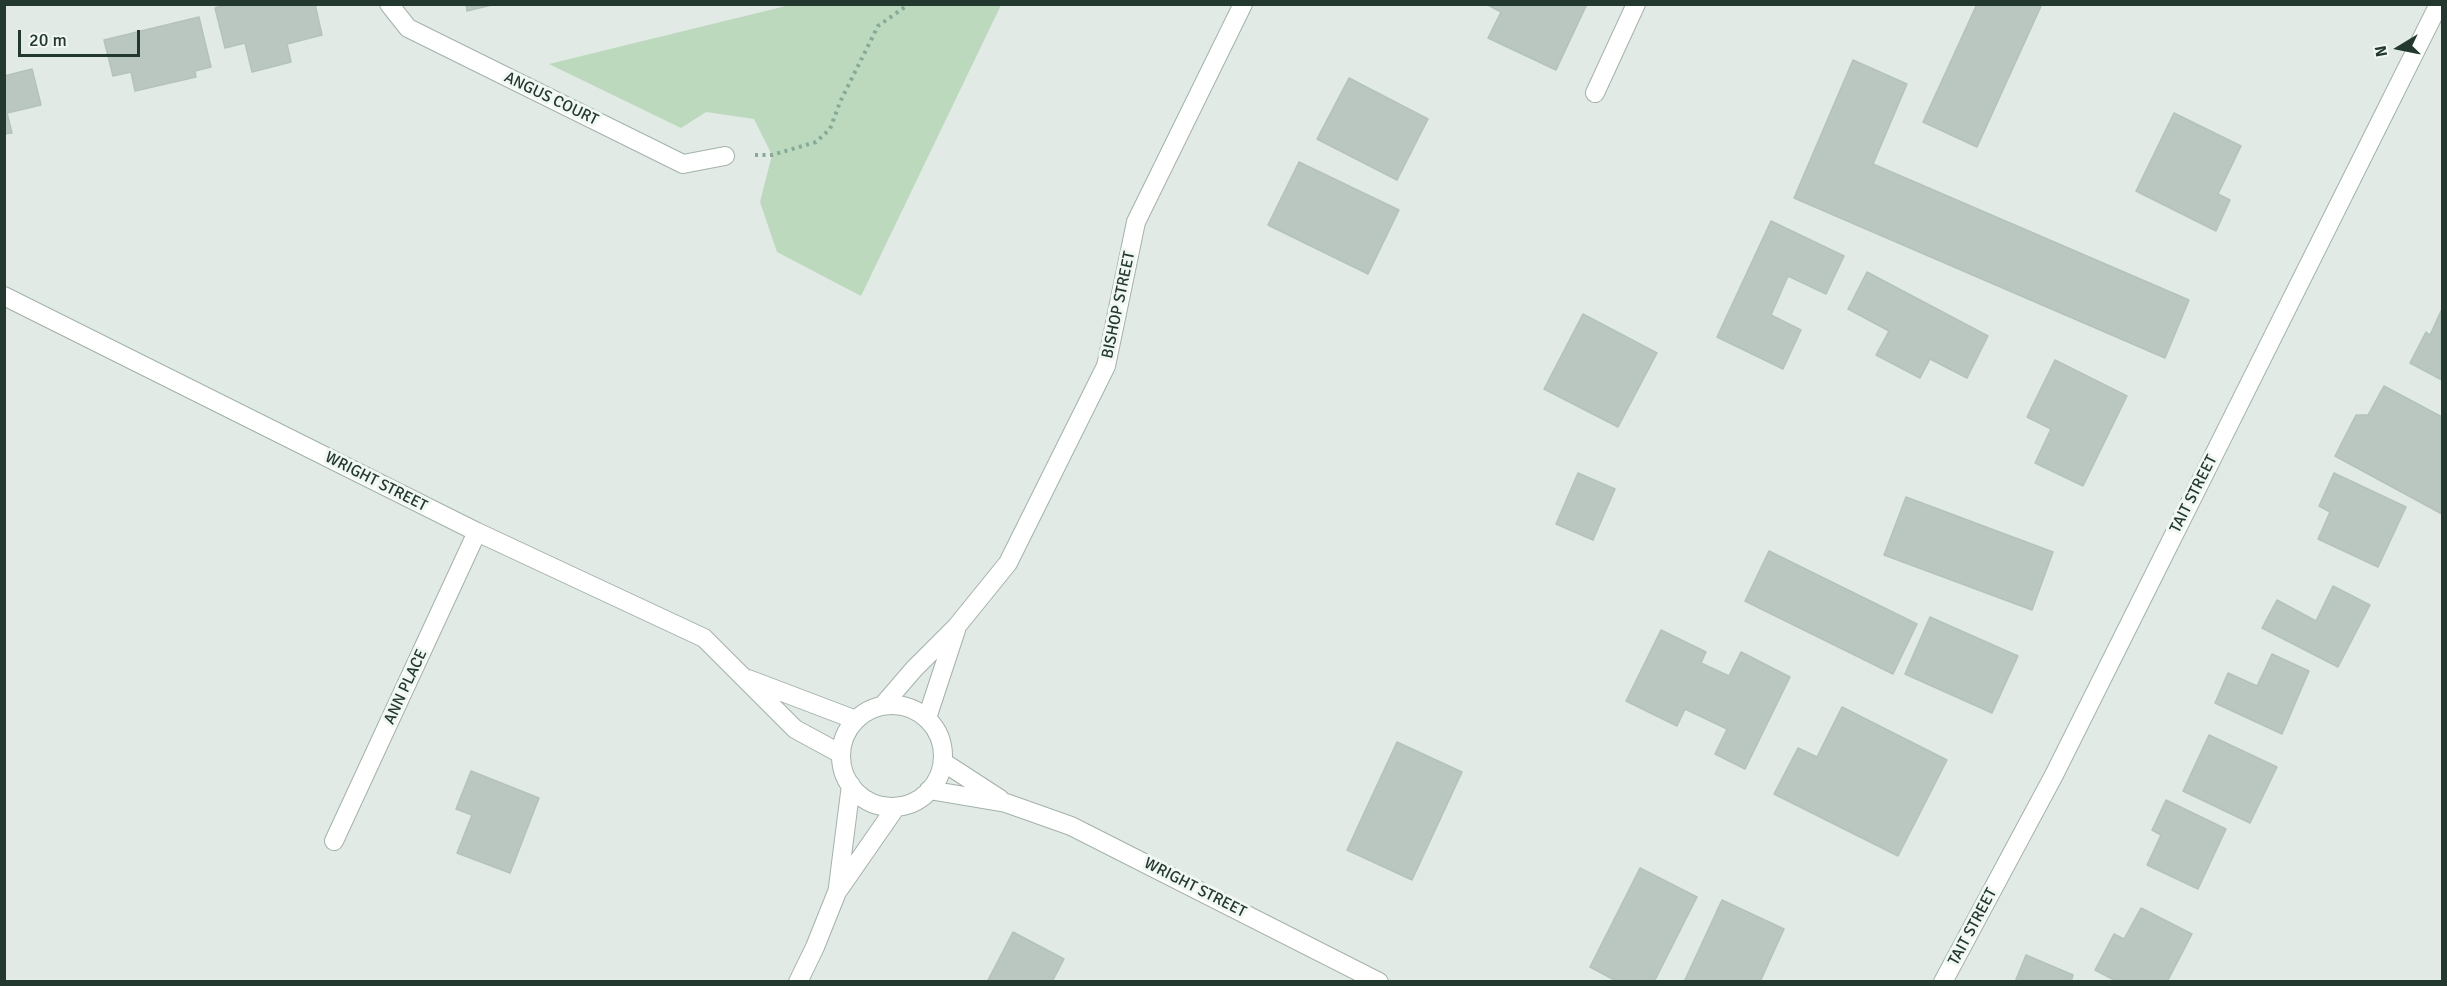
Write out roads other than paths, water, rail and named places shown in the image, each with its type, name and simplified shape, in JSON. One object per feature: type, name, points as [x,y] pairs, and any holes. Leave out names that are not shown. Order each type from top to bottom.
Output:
[{"type":"street","name":"ANGUS COURT","points":[[388,4],[408,28],[683,164],[725,156]]},
{"type":"street","name":"BISHOP STREET","points":[[883,705],[914,669],[957,626],[1008,563],[1106,366],[1137,222],[1243,4]]},
{"type":"street","points":[[1595,93],[1636,4]]},
{"type":"street","name":"TAIT STREET","points":[[1943,981],[2054,775],[2439,4]]},
{"type":"street","name":"WRIGHT STREET","points":[[4,296],[477,532],[704,638],[795,729],[841,754]]},
{"type":"street","name":"ANN PLACE","points":[[334,841],[477,532]]},
{"type":"street","name":"BISHOP STREET","points":[[927,718],[957,626]]},
{"type":"street","name":"WRIGHT STREET","points":[[741,676],[856,720]]},
{"type":"street","points":[[883,705],[907,706],[927,718],[941,738],[943,762],[934,785],[917,801],[896,807],[875,804],[857,793],[845,775],[841,754],[846,733],[861,714],[883,705]]},
{"type":"street","name":"WRIGHT STREET","points":[[943,762],[1006,803]]},
{"type":"street","points":[[837,892],[851,785]]},
{"type":"street","name":"WRIGHT STREET","points":[[928,790],[1006,803],[1071,826],[1379,981]]},
{"type":"street","points":[[798,981],[815,947],[837,892],[896,807]]}]
